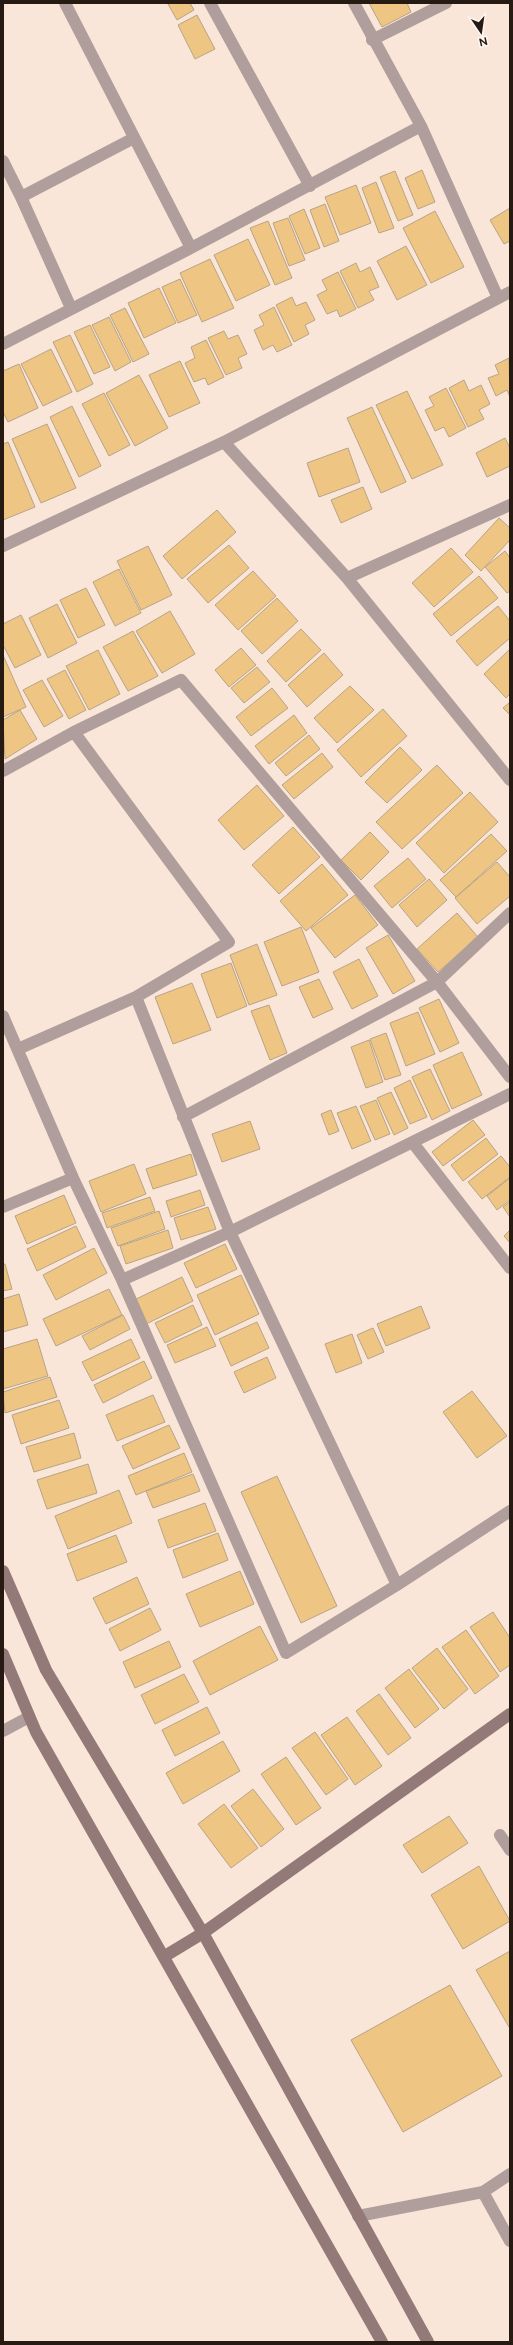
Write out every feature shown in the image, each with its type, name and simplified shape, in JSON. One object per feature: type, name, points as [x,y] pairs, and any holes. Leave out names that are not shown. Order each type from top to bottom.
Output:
[{"type":"street","points":[[65,3],[191,248]]},
{"type":"street","points":[[210,3],[310,186]]},
{"type":"street","points":[[354,3],[372,40],[421,126],[498,298]]},
{"type":"street","points":[[372,40],[446,3]]},
{"type":"street","points":[[3,344],[310,186],[421,126]]},
{"type":"street","points":[[21,197],[134,138]]},
{"type":"street","points":[[3,161],[21,197],[71,308]]},
{"type":"street","points":[[3,546],[224,442],[510,292]]},
{"type":"street","points":[[224,442],[347,578],[510,780]]},
{"type":"street","points":[[347,578],[510,505]]},
{"type":"street","points":[[3,771],[74,732],[181,680],[437,982],[510,1077]]},
{"type":"street","points":[[18,1049],[136,997],[229,942],[74,732]]},
{"type":"street","points":[[184,1117],[437,982],[510,913]]},
{"type":"street","points":[[136,997],[230,1232],[397,1585]]},
{"type":"street","points":[[3,1016],[74,1178],[122,1280],[286,1653],[397,1585],[510,1511]]},
{"type":"street","points":[[122,1280],[230,1232],[510,1094]]},
{"type":"street","points":[[413,1143],[510,1268]]},
{"type":"street","points":[[3,1207],[74,1178]]},
{"type":"street","points":[[3,1571],[46,1670],[203,1933],[428,2342]]},
{"type":"street","points":[[4,1662],[29,1717],[382,2342]]},
{"type":"street","points":[[165,1956],[203,1933],[510,1714]]},
{"type":"street","points":[[3,1731],[29,1717]]},
{"type":"street","points":[[500,1834],[510,1850]]},
{"type":"street","points":[[358,2216],[483,2192],[510,2174]]},
{"type":"street","points":[[483,2192],[510,2241]]},
{"type":"building","points":[[190,3],[194,10],[177,20],[168,4]]},
{"type":"building","points":[[369,3],[407,3],[411,12],[382,27]]},
{"type":"building","points":[[197,15],[215,49],[195,59],[178,25]]},
{"type":"building","points":[[422,170],[435,202],[418,209],[405,178]]},
{"type":"building","points":[[395,171],[413,215],[398,221],[380,177]]},
{"type":"building","points":[[376,182],[394,228],[379,233],[362,188]]},
{"type":"building","points":[[356,185],[371,223],[340,235],[325,197]]},
{"type":"building","points":[[325,204],[339,241],[324,247],[310,210]]},
{"type":"building","points":[[510,208],[510,241],[504,244],[490,220]]},
{"type":"building","points":[[304,209],[320,248],[305,254],[289,216]]},
{"type":"building","points":[[435,211],[464,267],[431,283],[403,228]]},
{"type":"building","points":[[288,218],[305,260],[289,266],[273,223]]},
{"type":"building","points":[[268,221],[292,278],[275,285],[250,228]]},
{"type":"building","points":[[248,239],[270,285],[236,301],[214,255]]},
{"type":"building","points":[[406,246],[427,285],[397,300],[377,261]]},
{"type":"building","points":[[210,259],[234,308],[202,322],[180,273]]},
{"type":"building","points":[[356,263],[360,272],[370,267],[379,287],[369,291],[374,300],[358,308],[340,271]]},
{"type":"building","points":[[338,272],[356,309],[340,317],[337,310],[327,314],[317,295],[327,290],[322,280]]},
{"type":"building","points":[[180,279],[197,315],[178,323],[162,287]]},
{"type":"building","points":[[159,288],[176,323],[144,338],[128,303]]},
{"type":"building","points":[[292,297],[296,306],[306,302],[315,320],[305,325],[309,334],[294,342],[276,305]]},
{"type":"building","points":[[274,307],[292,345],[277,352],[273,345],[263,350],[254,330],[264,325],[259,315]]},
{"type":"building","points":[[125,308],[149,354],[133,362],[110,315]]},
{"type":"building","points":[[109,317],[131,362],[115,371],[92,325]]},
{"type":"building","points":[[90,325],[110,367],[94,374],[74,332]]},
{"type":"building","points":[[224,331],[228,339],[238,335],[247,354],[238,358],[242,368],[226,375],[208,338]]},
{"type":"building","points":[[70,335],[93,384],[77,392],[53,342]]},
{"type":"building","points":[[206,340],[224,377],[208,385],[205,378],[194,382],[185,363],[195,358],[191,347]]},
{"type":"building","points":[[51,349],[72,392],[43,406],[21,364]]},
{"type":"building","points":[[509,358],[510,397],[507,390],[496,396],[488,378],[499,374],[495,365]]},
{"type":"building","points":[[180,361],[200,403],[169,417],[149,375]]},
{"type":"building","points":[[19,364],[38,408],[8,422],[3,412],[3,371]]},
{"type":"building","points":[[139,375],[168,428],[135,446],[106,393]]},
{"type":"building","points":[[464,380],[469,391],[481,385],[490,404],[479,410],[484,419],[468,427],[449,388]]},
{"type":"building","points":[[446,388],[466,428],[449,437],[444,427],[435,431],[425,410],[434,406],[429,397]]},
{"type":"building","points":[[407,391],[443,465],[412,479],[376,405]]},
{"type":"building","points":[[104,393],[130,445],[109,456],[82,404]]},
{"type":"building","points":[[72,406],[101,466],[79,477],[50,417]]},
{"type":"building","points":[[372,407],[406,482],[381,493],[347,418]]},
{"type":"building","points":[[47,424],[76,488],[41,503],[12,439]]},
{"type":"building","points":[[505,438],[510,448],[510,466],[487,477],[476,453]]},
{"type":"building","points":[[8,442],[35,507],[3,520],[3,444]]},
{"type":"building","points":[[348,448],[360,482],[319,497],[307,463]]},
{"type":"building","points":[[363,487],[372,509],[341,523],[331,500]]},
{"type":"building","points":[[217,510],[236,532],[182,579],[163,556]]},
{"type":"building","points":[[499,518],[510,528],[510,540],[481,571],[465,555]]},
{"type":"building","points":[[229,545],[249,568],[208,603],[187,579]]},
{"type":"building","points":[[148,546],[172,595],[141,610],[117,561]]},
{"type":"building","points":[[451,548],[473,572],[434,607],[412,583]]},
{"type":"building","points":[[505,551],[510,558],[510,591],[507,593],[485,567]]},
{"type":"building","points":[[119,569],[141,613],[115,626],[93,582]]},
{"type":"building","points":[[253,571],[276,596],[238,630],[215,605]]},
{"type":"building","points":[[479,576],[498,598],[451,636],[433,614]]},
{"type":"building","points":[[86,588],[105,625],[78,638],[60,600]]},
{"type":"building","points":[[277,598],[298,621],[262,654],[241,631]]},
{"type":"building","points":[[57,604],[77,643],[48,658],[29,618]]},
{"type":"building","points":[[498,606],[510,621],[510,638],[477,666],[456,641]]},
{"type":"building","points":[[170,611],[195,654],[162,673],[136,631]]},
{"type":"building","points":[[21,615],[41,655],[15,668],[3,645],[3,624]]},
{"type":"building","points":[[301,629],[321,650],[286,682],[267,661]]},
{"type":"building","points":[[133,631],[158,676],[128,691],[103,647]]},
{"type":"building","points":[[241,648],[256,665],[229,687],[215,670]]},
{"type":"building","points":[[510,649],[510,694],[506,698],[484,674]]},
{"type":"building","points":[[98,650],[120,694],[89,710],[66,666]]},
{"type":"building","points":[[324,653],[343,675],[307,707],[288,685]]},
{"type":"building","points":[[3,655],[26,707],[3,717]]},
{"type":"building","points":[[257,667],[270,682],[244,703],[231,688]]},
{"type":"building","points":[[65,670],[86,710],[69,719],[47,679]]},
{"type":"building","points":[[42,680],[63,716],[44,727],[23,690]]},
{"type":"building","points":[[350,686],[374,710],[337,743],[314,718]]},
{"type":"building","points":[[272,688],[288,708],[251,736],[236,717]]},
{"type":"building","points":[[510,702],[510,715],[503,708]]},
{"type":"building","points":[[383,709],[407,736],[361,777],[337,750]]},
{"type":"building","points":[[20,710],[37,739],[5,759],[3,720]]},
{"type":"building","points":[[294,715],[307,733],[269,764],[255,746]]},
{"type":"building","points":[[309,735],[320,749],[286,776],[275,763]]},
{"type":"building","points":[[400,747],[422,770],[387,803],[365,782]]},
{"type":"building","points":[[322,753],[333,767],[294,799],[282,785]]},
{"type":"building","points":[[437,765],[463,793],[402,849],[376,822]]},
{"type":"building","points":[[257,785],[284,816],[244,850],[218,820]]},
{"type":"building","points":[[470,792],[498,822],[444,873],[416,843]]},
{"type":"building","points":[[293,827],[320,857],[279,894],[252,865]]},
{"type":"building","points":[[370,832],[389,852],[361,880],[341,860]]},
{"type":"building","points":[[491,834],[507,851],[456,897],[440,880]]},
{"type":"building","points":[[408,858],[426,879],[392,908],[374,886]]},
{"type":"building","points":[[497,862],[510,877],[510,896],[477,924],[455,898]]},
{"type":"building","points":[[322,864],[348,895],[306,931],[280,901]]},
{"type":"building","points":[[429,879],[447,900],[417,927],[399,905]]},
{"type":"building","points":[[355,895],[378,925],[335,958],[311,928]]},
{"type":"building","points":[[457,913],[478,937],[438,972],[417,949]]},
{"type":"building","points":[[301,927],[319,972],[282,986],[264,942]]},
{"type":"building","points":[[388,935],[415,981],[393,994],[366,948]]},
{"type":"building","points":[[257,944],[277,995],[249,1005],[230,955]]},
{"type":"building","points":[[359,959],[378,996],[352,1009],[333,972]]},
{"type":"building","points":[[231,963],[247,1006],[217,1018],[201,974]]},
{"type":"building","points":[[319,979],[333,1009],[313,1018],[299,987]]},
{"type":"building","points":[[192,983],[211,1030],[173,1044],[155,997]]},
{"type":"building","points":[[439,999],[459,1043],[440,1052],[419,1008]]},
{"type":"building","points":[[269,1005],[287,1053],[270,1060],[251,1011]]},
{"type":"building","points":[[418,1012],[435,1054],[406,1066],[390,1023]]},
{"type":"building","points":[[386,1033],[401,1075],[385,1080],[370,1039]]},
{"type":"building","points":[[369,1040],[383,1082],[366,1088],[351,1047]]},
{"type":"building","points":[[462,1052],[482,1095],[452,1109],[433,1065]]},
{"type":"building","points":[[430,1069],[450,1111],[432,1120],[412,1077]]},
{"type":"building","points":[[410,1080],[427,1117],[410,1124],[394,1088]]},
{"type":"building","points":[[391,1092],[408,1128],[394,1135],[377,1098]]},
{"type":"building","points":[[376,1100],[390,1134],[375,1140],[360,1106]]},
{"type":"building","points":[[356,1106],[371,1141],[352,1149],[337,1113]]},
{"type":"building","points":[[331,1110],[339,1131],[329,1135],[321,1114]]},
{"type":"building","points":[[473,1120],[485,1135],[443,1166],[432,1152]]},
{"type":"building","points":[[250,1121],[260,1149],[222,1162],[212,1134]]},
{"type":"building","points":[[486,1138],[498,1154],[463,1181],[451,1165]]},
{"type":"building","points":[[191,1154],[197,1175],[153,1189],[146,1169]]},
{"type":"building","points":[[501,1156],[510,1167],[510,1177],[482,1199],[468,1182]]},
{"type":"building","points":[[134,1164],[146,1194],[101,1212],[89,1181]]},
{"type":"building","points":[[510,1178],[510,1200],[497,1210],[487,1196]]},
{"type":"building","points":[[200,1190],[205,1205],[171,1217],[166,1201]]},
{"type":"building","points":[[64,1195],[76,1223],[27,1244],[15,1216]]},
{"type":"building","points":[[150,1197],[155,1211],[107,1228],[102,1213]]},
{"type":"building","points":[[510,1202],[510,1217],[503,1207]]},
{"type":"building","points":[[208,1207],[216,1229],[181,1240],[174,1218]]},
{"type":"building","points":[[159,1211],[165,1229],[118,1246],[111,1228]]},
{"type":"building","points":[[76,1226],[86,1247],[37,1271],[27,1249]]},
{"type":"building","points":[[168,1230],[173,1248],[126,1264],[120,1246]]},
{"type":"building","points":[[510,1230],[510,1243],[504,1236]]},
{"type":"building","points":[[225,1244],[237,1269],[196,1288],[184,1263]]},
{"type":"building","points":[[94,1248],[107,1273],[56,1300],[43,1275]]},
{"type":"building","points":[[3,1264],[5,1264],[12,1289],[3,1291]]},
{"type":"building","points":[[241,1275],[259,1314],[215,1335],[197,1295]]},
{"type":"building","points":[[182,1277],[193,1301],[144,1325],[132,1301]]},
{"type":"building","points":[[109,1289],[122,1315],[56,1346],[43,1319]]},
{"type":"building","points":[[19,1294],[28,1325],[3,1332],[3,1299]]},
{"type":"building","points":[[193,1305],[202,1325],[165,1343],[155,1323]]},
{"type":"building","points":[[421,1306],[430,1328],[386,1346],[377,1324]]},
{"type":"building","points":[[123,1315],[130,1329],[90,1350],[82,1336]]},
{"type":"building","points":[[257,1322],[269,1348],[231,1366],[219,1339]]},
{"type":"building","points":[[207,1327],[216,1346],[175,1363],[167,1345]]},
{"type":"building","points":[[373,1328],[384,1352],[368,1359],[357,1335]]},
{"type":"building","points":[[352,1334],[362,1363],[336,1373],[325,1344]]},
{"type":"building","points":[[37,1339],[48,1376],[3,1389],[3,1349]]},
{"type":"building","points":[[131,1339],[140,1358],[92,1381],[82,1362]]},
{"type":"building","points":[[267,1357],[276,1378],[244,1393],[234,1372]]},
{"type":"building","points":[[144,1361],[152,1378],[103,1403],[94,1385]]},
{"type":"building","points":[[50,1377],[57,1397],[5,1413],[3,1392]]},
{"type":"building","points":[[472,1391],[507,1436],[477,1458],[443,1412]]},
{"type":"building","points":[[153,1395],[165,1422],[117,1441],[106,1415]]},
{"type":"building","points":[[59,1400],[69,1428],[21,1444],[12,1415]]},
{"type":"building","points":[[169,1425],[180,1448],[133,1469],[122,1446]]},
{"type":"building","points":[[74,1433],[81,1458],[34,1472],[26,1447]]},
{"type":"building","points":[[184,1453],[192,1472],[136,1495],[128,1476]]},
{"type":"building","points":[[88,1464],[97,1493],[47,1509],[37,1480]]},
{"type":"building","points":[[193,1474],[200,1491],[153,1508],[146,1491]]},
{"type":"building","points":[[277,1476],[337,1606],[301,1623],[241,1492]]},
{"type":"building","points":[[119,1490],[132,1523],[68,1549],[55,1516]]},
{"type":"building","points":[[205,1503],[216,1531],[168,1548],[158,1520]]},
{"type":"building","points":[[218,1533],[228,1560],[183,1578],[173,1550]]},
{"type":"building","points":[[116,1535],[127,1562],[77,1581],[67,1554]]},
{"type":"building","points":[[240,1571],[254,1604],[200,1627],[186,1594]]},
{"type":"building","points":[[137,1577],[149,1604],[106,1624],[93,1598]]},
{"type":"building","points":[[150,1608],[161,1630],[120,1651],[109,1629]]},
{"type":"building","points":[[493,1612],[510,1638],[510,1665],[500,1672],[470,1627]]},
{"type":"building","points":[[260,1626],[278,1660],[210,1695],[193,1661]]},
{"type":"building","points":[[466,1630],[499,1676],[475,1694],[442,1647]]},
{"type":"building","points":[[169,1641],[181,1667],[135,1688],[123,1662]]},
{"type":"building","points":[[437,1648],[468,1689],[444,1709],[412,1668]]},
{"type":"building","points":[[409,1669],[439,1709],[415,1728],[385,1688]]},
{"type":"building","points":[[184,1674],[199,1702],[155,1724],[141,1695]]},
{"type":"building","points":[[379,1694],[411,1738],[388,1755],[356,1711]]},
{"type":"building","points":[[207,1707],[220,1733],[175,1756],[162,1730]]},
{"type":"building","points":[[347,1717],[382,1766],[355,1785],[321,1735]]},
{"type":"building","points":[[315,1732],[348,1779],[326,1795],[292,1748]]},
{"type":"building","points":[[223,1741],[240,1771],[183,1804],[166,1773]]},
{"type":"building","points":[[286,1757],[321,1808],[296,1825],[261,1774]]},
{"type":"building","points":[[253,1789],[284,1829],[261,1847],[231,1806]]},
{"type":"building","points":[[224,1804],[258,1848],[231,1868],[198,1824]]},
{"type":"building","points":[[449,1816],[468,1843],[422,1873],[403,1845]]},
{"type":"building","points":[[479,1866],[510,1921],[463,1949],[431,1895]]},
{"type":"building","points":[[510,1951],[510,2026],[509,2027],[476,1970]]},
{"type":"building","points":[[450,1985],[502,2076],[403,2132],[351,2040]]}]
